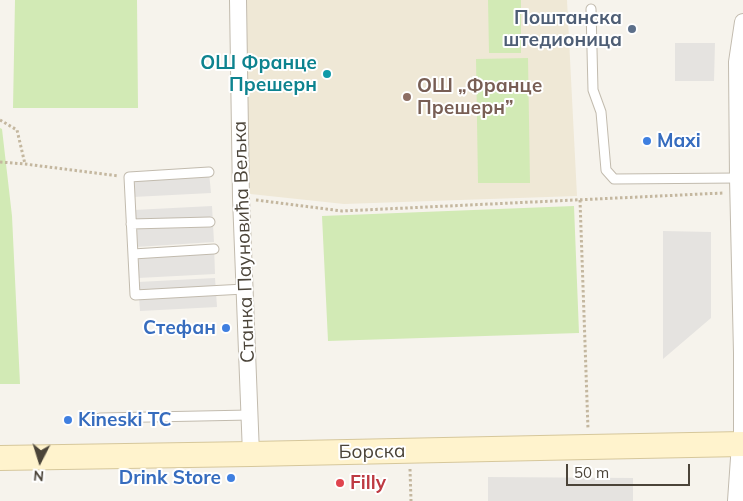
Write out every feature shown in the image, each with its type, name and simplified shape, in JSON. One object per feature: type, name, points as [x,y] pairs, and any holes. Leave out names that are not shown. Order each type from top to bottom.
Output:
[{"type":"main road","name":"Борска","points":[[0,458],[742,444]]},
{"type":"street","name":"Станка Пауновића Вељка","points":[[238,0],[241,198],[251,454]]},
{"type":"street","points":[[738,501],[742,444],[743,353],[737,62],[743,22]]},
{"type":"lane","points":[[591,10],[593,90],[601,112],[606,170],[614,179],[739,185]]},
{"type":"lane","points":[[209,172],[129,177],[135,295],[244,289]]},
{"type":"lane","points":[[131,224],[210,222]]},
{"type":"lane","points":[[134,254],[214,249]]},
{"type":"lane","points":[[100,418],[250,415]]},
{"type":"path","points":[[0,120],[17,130],[26,164]]},
{"type":"path","points":[[0,162],[129,177]]},
{"type":"path","points":[[241,198],[342,211],[716,194],[739,185]]},
{"type":"path","points":[[580,200],[588,446]]},
{"type":"path","points":[[410,476],[411,501]]},
{"type":"shaded area","name":"ОШ „Франце Прешерн”","points":[[242,0],[567,0],[577,196],[344,204],[241,193]]},
{"type":"shaded area","points":[[675,43],[715,43],[714,81],[675,81]]},
{"type":"shaded area","points":[[209,172],[211,193],[133,197],[132,177]]},
{"type":"shaded area","points":[[212,206],[214,242],[136,247],[134,210]]},
{"type":"shaded area","points":[[663,231],[711,232],[711,318],[663,359]]},
{"type":"shaded area","points":[[214,245],[215,274],[138,278],[137,250]]},
{"type":"shaded area","points":[[215,278],[217,307],[140,311],[138,282]]},
{"type":"shaded area","points":[[488,477],[633,478],[633,501],[488,501]]},
{"type":"green space","points":[[15,0],[137,0],[138,108],[13,108]]},
{"type":"green space","points":[[488,0],[521,0],[521,53],[489,53]]},
{"type":"green space","points":[[528,58],[530,183],[478,183],[476,59]]},
{"type":"green space","points":[[0,128],[2,129],[12,216],[20,384],[0,384]]},
{"type":"green space","points":[[574,206],[579,333],[328,341],[322,216]]},
{"type":"place","name":"Поштанска штедионица","points":[[632,29]]},
{"type":"place","name":"ОШ Франце Прешерн","points":[[327,74]]},
{"type":"place","name":"ОШ „Франце Прешерн”","points":[[407,97]]},
{"type":"place","name":"Maxi","points":[[647,141]]},
{"type":"place","name":"Стефан","points":[[226,328]]},
{"type":"place","name":"Kineski TC","points":[[68,420]]},
{"type":"place","name":"Drink Store","points":[[231,478]]},
{"type":"place","name":"Filly","points":[[340,483]]}]
